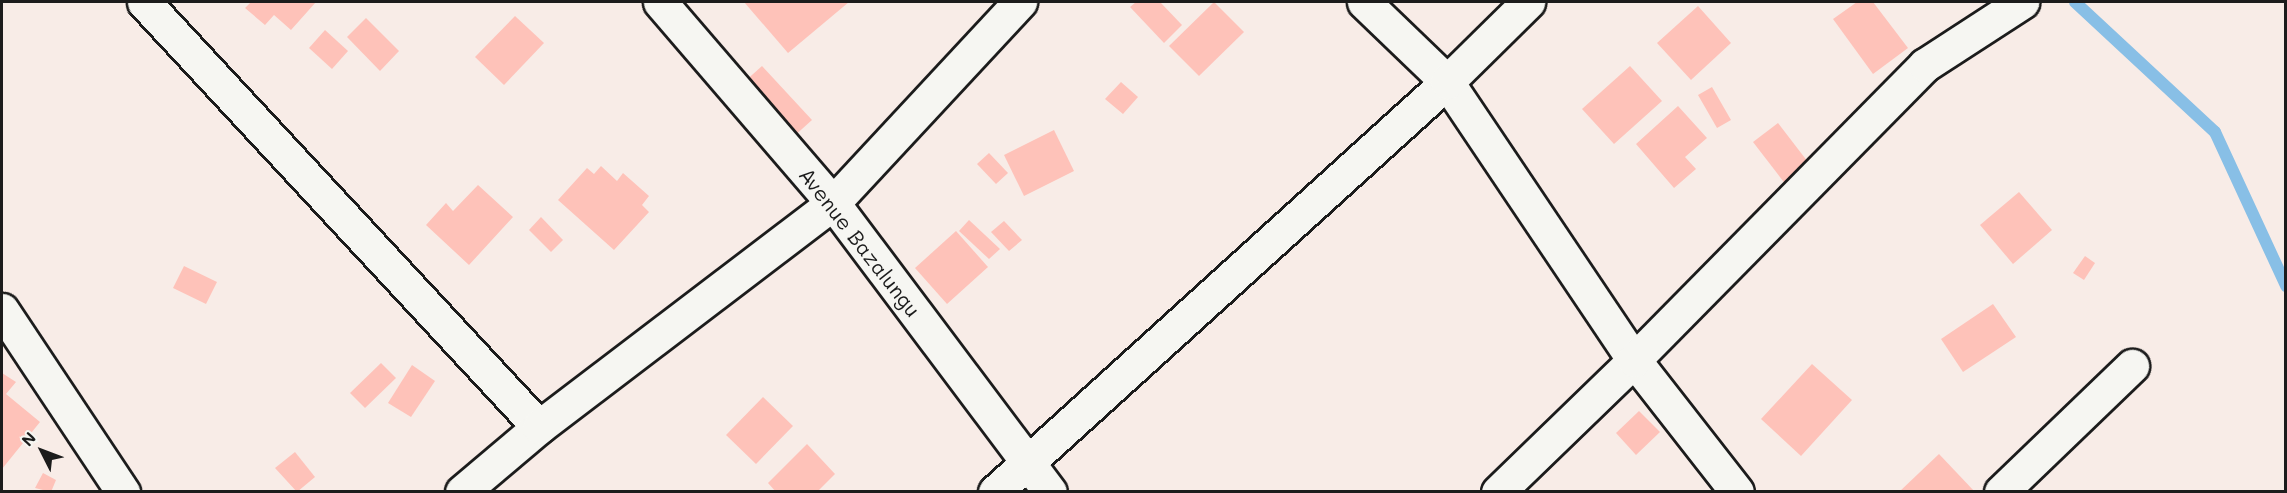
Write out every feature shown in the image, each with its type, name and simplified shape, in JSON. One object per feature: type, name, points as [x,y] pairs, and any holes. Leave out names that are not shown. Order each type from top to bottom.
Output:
[{"type":"street","points":[[144,2],[539,427]]},
{"type":"street","name":"Avenue Bazalungu","points":[[660,2],[833,203],[1050,492]]},
{"type":"street","points":[[462,492],[539,427],[833,203],[1020,2]]},
{"type":"street","points":[[1364,2],[1447,82],[1634,360],[1737,492]]},
{"type":"street","points":[[994,492],[1447,82],[1528,2]]},
{"type":"street","points":[[1498,492],[1634,360],[1925,65],[2022,2]]},
{"type":"street","points":[[2,310],[123,492]]},
{"type":"street","points":[[2001,492],[2132,366]]},
{"type":"building","points":[[251,2],[316,2],[291,30],[274,15],[265,25],[245,8]]},
{"type":"building","points":[[744,2],[849,2],[788,53]]},
{"type":"building","points":[[1136,2],[1160,2],[1182,25],[1164,43],[1130,7]]},
{"type":"building","points":[[1214,2],[1244,32],[1199,76],[1169,46]]},
{"type":"building","points":[[1857,2],[1873,2],[1908,48],[1873,74],[1833,19]]},
{"type":"building","points":[[1698,6],[1731,43],[1691,80],[1657,43]]},
{"type":"building","points":[[515,16],[544,43],[504,85],[475,57]]},
{"type":"building","points":[[366,18],[399,51],[380,71],[347,37]]},
{"type":"building","points":[[325,30],[348,51],[332,69],[309,48]]},
{"type":"building","points":[[762,66],[812,120],[792,138],[743,83]]},
{"type":"building","points":[[1630,66],[1662,101],[1614,144],[1582,109]]},
{"type":"building","points":[[1121,82],[1138,97],[1123,114],[1105,99]]},
{"type":"building","points":[[1712,87],[1731,120],[1717,128],[1698,95]]},
{"type":"building","points":[[1678,106],[1707,138],[1685,157],[1696,169],[1674,188],[1636,144]]},
{"type":"building","points":[[1778,123],[1821,179],[1797,199],[1753,142]]},
{"type":"building","points":[[1054,130],[1074,171],[1024,196],[1004,155]]},
{"type":"building","points":[[989,153],[1008,173],[996,184],[977,164]]},
{"type":"building","points":[[601,166],[617,181],[623,173],[649,196],[642,205],[649,212],[614,250],[558,200],[587,168],[594,174]]},
{"type":"building","points":[[478,185],[513,217],[469,265],[426,225],[446,203],[453,211]]},
{"type":"building","points":[[2019,192],[2052,230],[2013,264],[1980,225]]},
{"type":"building","points":[[541,217],[563,240],[551,252],[529,230]]},
{"type":"building","points":[[969,220],[1000,249],[989,259],[959,231]]},
{"type":"building","points":[[1004,221],[1022,240],[1009,251],[991,232]]},
{"type":"building","points":[[956,231],[988,267],[947,304],[915,268]]},
{"type":"building","points":[[2085,256],[2095,263],[2084,280],[2073,273]]},
{"type":"building","points":[[184,266],[217,282],[206,304],[173,288]]},
{"type":"building","points":[[1993,304],[2016,337],[1963,372],[1941,339]]},
{"type":"building","points":[[381,363],[396,378],[365,408],[350,393]]},
{"type":"building","points":[[1812,364],[1852,400],[1801,456],[1761,419]]},
{"type":"building","points":[[412,365],[435,381],[411,417],[388,403]]},
{"type":"building","points":[[2,373],[16,382],[6,394],[40,422],[2,469]]},
{"type":"building","points":[[763,397],[793,426],[756,464],[726,435]]},
{"type":"building","points":[[1639,411],[1660,432],[1636,455],[1616,433]]},
{"type":"building","points":[[807,444],[835,474],[817,492],[776,492],[768,483]]},
{"type":"building","points":[[295,452],[315,477],[297,492],[275,468]]},
{"type":"building","points":[[1939,454],[1975,492],[1899,492]]},
{"type":"building","points":[[43,473],[56,480],[51,492],[35,488]]},
{"type":"waterway","points":[[2075,2],[2215,132],[2286,286]]}]
